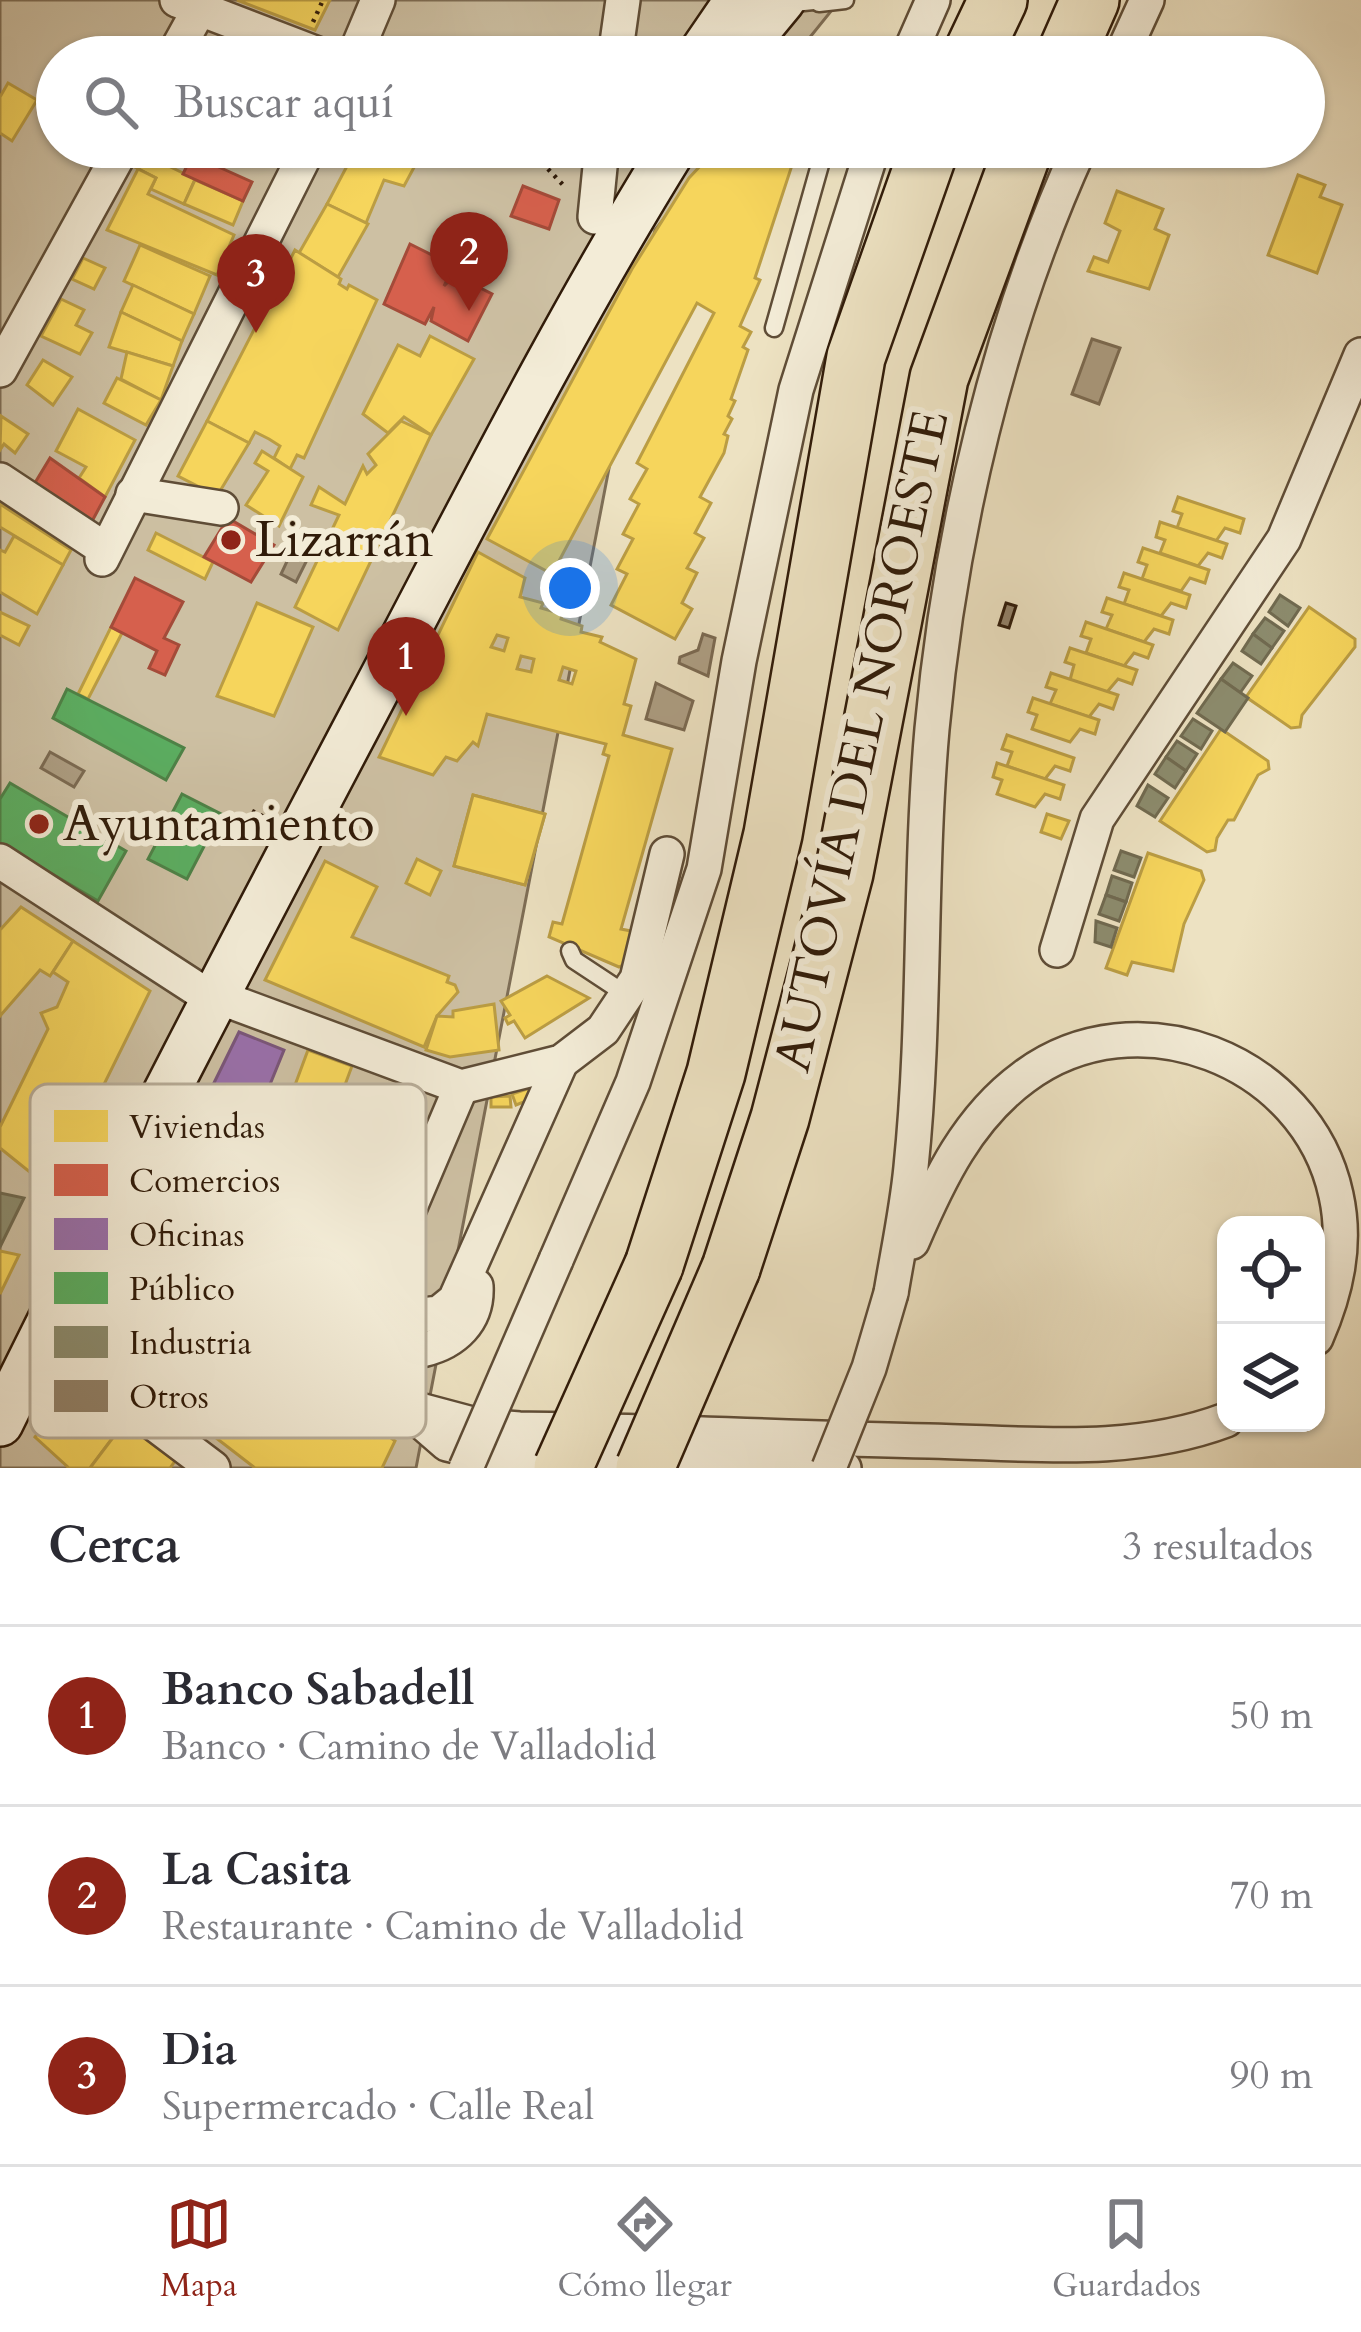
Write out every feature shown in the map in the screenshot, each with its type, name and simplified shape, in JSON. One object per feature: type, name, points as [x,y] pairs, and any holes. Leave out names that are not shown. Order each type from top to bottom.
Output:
[{"type":"highway","points":[[981,36],[998,0]]},
{"type":"highway","points":[[1074,36],[1090,0]]},
{"type":"highway","name":"AUTOVÍA DEL NOROESTE","points":[[563,1468],[654,1265],[716,1073],[773,834],[856,357],[923,168]]},
{"type":"highway","name":"AUTOVÍA DEL NOROESTE","points":[[646,1468],[730,1268],[780,1118],[844,873],[939,378],[1016,168]]},
{"type":"street","points":[[363,36],[378,0]]},
{"type":"street","points":[[618,36],[623,0]]},
{"type":"street","points":[[917,36],[933,0]]},
{"type":"street","points":[[1130,36],[1147,0]]},
{"type":"street","points":[[750,36],[783,1]]},
{"type":"street","points":[[179,36],[188,4],[297,36]]},
{"type":"street","points":[[0,370],[112,168]]},
{"type":"street","points":[[0,481],[104,555],[298,168]]},
{"type":"street","points":[[595,217],[600,168]]},
{"type":"street","points":[[206,993],[418,550],[595,217],[626,168]]},
{"type":"street","points":[[159,1084],[610,253],[661,168]]},
{"type":"street","points":[[466,1468],[633,1082],[704,869],[739,661],[796,390],[866,168]]},
{"type":"street","points":[[829,1468],[869,1368],[891,1293],[911,1168],[925,831],[946,623],[994,396],[1070,168]]},
{"type":"street","points":[[1057,950],[1097,819],[1284,539],[1361,355]]},
{"type":"street","points":[[133,494],[221,508]]},
{"type":"street","points":[[0,861],[206,993],[461,1088],[561,1062],[603,1030],[628,995],[668,854]]},
{"type":"street","points":[[891,1293],[944,1173],[997,1099],[1024,1076],[1070,1052],[1151,1040],[1207,1050],[1237,1064],[1268,1085],[1312,1134],[1336,1194],[1340,1232],[1339,1267],[1321,1324]]},
{"type":"street","points":[[426,1315],[439,1313],[455,1300],[561,1062]]},
{"type":"street","points":[[426,1170],[461,1088]]},
{"type":"street","points":[[426,1349],[446,1341],[464,1321],[477,1296],[475,1261]]},
{"type":"street","points":[[0,1379],[30,1324]]},
{"type":"street","points":[[0,1423],[30,1361]]},
{"type":"street","points":[[426,1412],[476,1425],[519,1429],[1116,1445],[1217,1423]]},
{"type":"street","points":[[426,1426],[448,1444],[507,1458],[844,1468]]},
{"type":"street","points":[[173,1438],[213,1468]]},
{"type":"lane","points":[[783,1],[845,0]]},
{"type":"lane","points":[[775,328],[818,168]]},
{"type":"lane","points":[[570,951],[574,960],[628,995]]},
{"type":"path","points":[[318,36],[323,0]]},
{"type":"shaded area","points":[[0,0],[840,0],[811,36],[36,36],[36,168],[705,168],[655,230],[426,1416],[426,1084],[30,1084],[30,1438],[422,1438],[416,1468],[0,1468]]},
{"type":"shaded area","points":[[1092,339],[1120,348],[1099,404],[1072,394]]},
{"type":"shaded area","points":[[297,540],[313,548],[296,582],[281,574]]},
{"type":"shaded area","points":[[703,634],[715,638],[708,676],[679,663],[680,657],[698,650]]},
{"type":"shaded area","points":[[656,683],[693,701],[684,730],[646,719]]},
{"type":"shaded area","points":[[50,752],[84,771],[74,787],[41,768]]},
{"type":"building: Viviendas","points":[[237,0],[330,0],[315,30]]},
{"type":"building: Viviendas","points":[[8,83],[36,99],[12,141],[0,133],[0,97]]},
{"type":"building: Viviendas","points":[[137,168],[173,168],[195,179],[184,204],[151,189],[156,178]]},
{"type":"building: Viviendas","points":[[346,168],[414,168],[404,186],[384,180],[366,223],[327,204]]},
{"type":"building: Viviendas","points":[[698,168],[791,168],[755,278],[760,280],[740,326],[751,332],[743,347],[748,350],[731,399],[735,401],[724,434],[728,436],[724,453],[700,497],[711,503],[695,533],[704,538],[687,568],[697,573],[682,603],[692,609],[675,639],[611,605],[627,574],[617,569],[633,539],[623,534],[639,504],[630,499],[647,469],[637,463],[714,313],[697,303],[552,574],[487,539],[632,269]]},
{"type":"building: Viviendas","points":[[138,169],[156,178],[148,194],[234,235],[217,275],[107,230]]},
{"type":"building: Viviendas","points":[[1298,175],[1325,185],[1320,197],[1342,205],[1317,273],[1268,255]]},
{"type":"building: Viviendas","points":[[195,180],[243,201],[233,225],[184,204]]},
{"type":"building: Viviendas","points":[[1117,191],[1163,209],[1155,229],[1169,235],[1149,289],[1088,271],[1094,257],[1108,262],[1120,231],[1105,223]]},
{"type":"building: Viviendas","points":[[327,204],[368,224],[338,277],[299,253]]},
{"type":"building: Viviendas","points":[[140,245],[210,276],[194,314],[124,281]]},
{"type":"building: Viviendas","points":[[295,250],[341,279],[339,284],[347,289],[349,285],[377,300],[304,458],[297,455],[290,469],[274,458],[280,446],[269,439],[255,432],[249,443],[207,421]]},
{"type":"building: Viviendas","points":[[83,258],[105,268],[94,289],[72,279]]},
{"type":"building: Viviendas","points":[[133,285],[194,314],[182,341],[121,312]]},
{"type":"building: Viviendas","points":[[61,299],[84,310],[76,325],[92,333],[80,354],[41,336]]},
{"type":"building: Viviendas","points":[[121,312],[182,341],[173,366],[109,347]]},
{"type":"building: Viviendas","points":[[430,336],[474,359],[431,435],[404,417],[388,433],[363,414],[398,345],[420,356]]},
{"type":"building: Viviendas","points":[[127,352],[173,366],[161,400],[121,379]]},
{"type":"building: Viviendas","points":[[43,360],[72,377],[53,405],[27,385]]},
{"type":"building: Viviendas","points":[[117,378],[161,400],[146,425],[104,403]]},
{"type":"building: Viviendas","points":[[78,409],[135,440],[105,497],[79,478],[86,467],[56,451]]},
{"type":"building: Viviendas","points":[[1,416],[28,434],[15,453],[4,444],[0,450]]},
{"type":"building: Viviendas","points":[[207,421],[249,443],[217,496],[178,476]]},
{"type":"building: Viviendas","points":[[401,421],[431,435],[338,630],[295,607],[339,515],[311,505],[319,487],[345,504],[363,466],[367,474],[376,465],[368,454]]},
{"type":"building: Viviendas","points":[[262,451],[303,477],[279,526],[246,505],[268,471],[255,463]]},
{"type":"building: Viviendas","points":[[1178,497],[1244,519],[1240,533],[1225,528],[1216,541],[1177,528],[1182,514],[1173,511]]},
{"type":"building: Viviendas","points":[[0,504],[71,550],[63,565],[0,527]]},
{"type":"building: Viviendas","points":[[1160,522],[1227,544],[1222,558],[1208,553],[1198,566],[1160,553],[1165,540],[1156,537]]},
{"type":"building: Viviendas","points":[[156,533],[213,562],[205,579],[148,550]]},
{"type":"building: Viviendas","points":[[14,536],[63,565],[37,614],[0,592],[0,550],[5,552]]},
{"type":"building: Viviendas","points":[[1143,548],[1209,570],[1205,583],[1190,578],[1181,591],[1142,579],[1147,565],[1138,562]]},
{"type":"building: Viviendas","points":[[478,552],[525,578],[520,597],[543,603],[541,608],[562,614],[561,619],[582,626],[581,632],[602,637],[600,642],[636,659],[624,704],[631,706],[623,735],[672,749],[621,929],[636,932],[627,963],[619,967],[549,937],[553,922],[562,924],[609,756],[603,754],[606,744],[487,714],[478,746],[473,742],[457,761],[446,757],[433,775],[379,757]],"holes":[[[497,635],[508,638],[504,651],[491,647]],[[521,656],[534,659],[531,672],[517,669]],[[563,667],[576,671],[572,684],[559,680]]]},
{"type":"building: Viviendas","points":[[1124,573],[1190,595],[1186,608],[1171,603],[1161,616],[1124,604],[1129,590],[1119,587]]},
{"type":"building: Viviendas","points":[[1107,598],[1173,620],[1169,634],[1154,629],[1144,642],[1106,629],[1112,615],[1102,612]]},
{"type":"building: Viviendas","points":[[257,603],[313,627],[274,716],[217,696]]},
{"type":"building: Viviendas","points":[[1309,607],[1355,639],[1355,647],[1302,715],[1300,727],[1291,728],[1246,697]]},
{"type":"building: Viviendas","points":[[0,612],[29,626],[19,645],[0,635]]},
{"type":"building: Viviendas","points":[[1086,622],[1153,645],[1148,658],[1134,653],[1124,666],[1086,653],[1091,639],[1081,636]]},
{"type":"building: Viviendas","points":[[111,627],[122,633],[88,699],[78,694]]},
{"type":"building: Viviendas","points":[[1070,648],[1137,670],[1132,684],[1118,679],[1107,692],[1070,680],[1074,665],[1065,662]]},
{"type":"building: Viviendas","points":[[1051,673],[1118,695],[1113,709],[1099,704],[1089,717],[1050,704],[1056,690],[1046,687]]},
{"type":"building: Viviendas","points":[[1033,698],[1099,720],[1095,734],[1080,729],[1070,742],[1032,729],[1037,715],[1028,712]]},
{"type":"building: Viviendas","points":[[1221,729],[1268,761],[1269,769],[1258,775],[1234,820],[1228,820],[1217,838],[1215,850],[1207,852],[1160,821]]},
{"type":"building: Viviendas","points":[[1007,735],[1074,758],[1070,771],[1055,766],[1045,779],[1007,766],[1012,752],[1002,749]]},
{"type":"building: Viviendas","points":[[997,763],[1064,785],[1060,799],[1045,794],[1035,807],[997,794],[1002,780],[993,777]]},
{"type":"building: Viviendas","points":[[473,795],[545,814],[525,885],[454,866]]},
{"type":"building: Viviendas","points":[[473,795],[545,814],[525,885],[454,866]]},
{"type":"building: Viviendas","points":[[1047,814],[1069,821],[1061,839],[1041,832]]},
{"type":"building: Viviendas","points":[[1148,853],[1201,871],[1204,880],[1184,924],[1173,971],[1132,962],[1127,975],[1106,968]]},
{"type":"building: Viviendas","points":[[417,859],[441,871],[430,895],[406,883]]},
{"type":"building: Viviendas","points":[[325,861],[377,887],[352,937],[449,976],[447,982],[455,985],[458,992],[437,1016],[424,1047],[265,980]]},
{"type":"building: Viviendas","points":[[21,907],[73,941],[50,976],[40,970],[0,1016],[0,930]]},
{"type":"building: Viviendas","points":[[73,941],[150,991],[104,1084],[30,1084],[30,1172],[0,1148],[0,1127],[48,1029],[41,1013],[57,1007],[68,982],[53,972]]},
{"type":"building: Viviendas","points":[[547,976],[589,998],[525,1038],[514,1021],[508,1024],[505,1018],[510,1015],[501,1001]]},
{"type":"building: Viviendas","points":[[494,1004],[499,1050],[450,1057],[426,1050],[437,1016],[453,1017],[453,1011]]},
{"type":"building: Viviendas","points":[[308,1050],[352,1066],[345,1084],[295,1084]]},
{"type":"building: Viviendas","points":[[530,1088],[534,1098],[516,1105],[512,1094]]},
{"type":"building: Viviendas","points":[[510,1096],[511,1107],[491,1107],[491,1097]]},
{"type":"building: Viviendas","points":[[0,1251],[19,1255],[0,1294]]},
{"type":"building: Viviendas","points":[[36,1438],[112,1438],[90,1468],[69,1468]]},
{"type":"building: Viviendas","points":[[113,1438],[144,1438],[175,1461],[170,1468],[90,1468]]},
{"type":"building: Viviendas","points":[[216,1438],[395,1441],[382,1468],[255,1468]]},
{"type":"building: Comercios","points":[[186,168],[221,168],[252,182],[243,201],[183,174]]},
{"type":"building: Comercios","points":[[523,186],[559,200],[549,229],[511,216]]},
{"type":"building: Comercios","points":[[410,244],[454,266],[444,286],[455,275],[492,294],[468,341],[431,321],[434,307],[425,324],[384,304]]},
{"type":"building: Comercios","points":[[50,458],[105,497],[90,525],[33,486]]},
{"type":"building: Comercios","points":[[228,518],[274,545],[251,582],[204,557]]},
{"type":"building: Comercios","points":[[135,578],[183,602],[164,638],[179,645],[165,675],[149,668],[157,651],[111,627]]},
{"type":"building: Oficinas","points":[[239,1032],[284,1050],[270,1084],[213,1084]]},
{"type":"building: Público","points":[[67,689],[184,748],[166,780],[53,718]]},
{"type":"building: Público","name":"Ayuntamiento","points":[[10,783],[126,851],[98,901],[0,843],[0,799]]},
{"type":"building: Público","name":"Ayuntamiento","points":[[182,794],[221,814],[187,879],[148,859]]},
{"type":"building: Industria","points":[[1280,595],[1300,608],[1288,626],[1269,612]]},
{"type":"building: Industria","points":[[1265,618],[1284,631],[1272,648],[1253,634]]},
{"type":"building: Industria","points":[[1253,634],[1272,648],[1261,664],[1242,651]]},
{"type":"building: Industria","points":[[1233,663],[1252,676],[1240,693],[1221,679]]},
{"type":"building: Industria","points":[[1221,679],[1248,698],[1225,732],[1197,713]]},
{"type":"building: Industria","points":[[1193,719],[1212,731],[1201,749],[1181,736]]},
{"type":"building: Industria","points":[[1177,741],[1197,754],[1186,771],[1166,757]]},
{"type":"building: Industria","points":[[1166,757],[1186,771],[1175,788],[1155,774]]},
{"type":"building: Industria","points":[[1148,785],[1168,798],[1155,817],[1137,806]]},
{"type":"building: Industria","points":[[1121,851],[1141,858],[1134,877],[1114,870]]},
{"type":"building: Industria","points":[[1112,876],[1132,883],[1126,902],[1106,895]]},
{"type":"building: Industria","points":[[1106,895],[1126,902],[1119,921],[1099,914]]},
{"type":"building: Industria","points":[[1096,921],[1117,928],[1111,947],[1095,942]]},
{"type":"building: Industria","points":[[0,1193],[24,1198],[0,1247]]},
{"type":"building: Otros","points":[[1006,603],[1016,606],[1009,628],[999,625]]},
{"type":"place","name":"La Casita","points":[[469,311]]},
{"type":"place","name":"Dia","points":[[256,333]]},
{"type":"place","name":"Lizarrán","points":[[231,540]]},
{"type":"place","name":"Banco Sabadell","points":[[406,716]]},
{"type":"place","name":"Ayuntamiento","points":[[39,824]]}]
